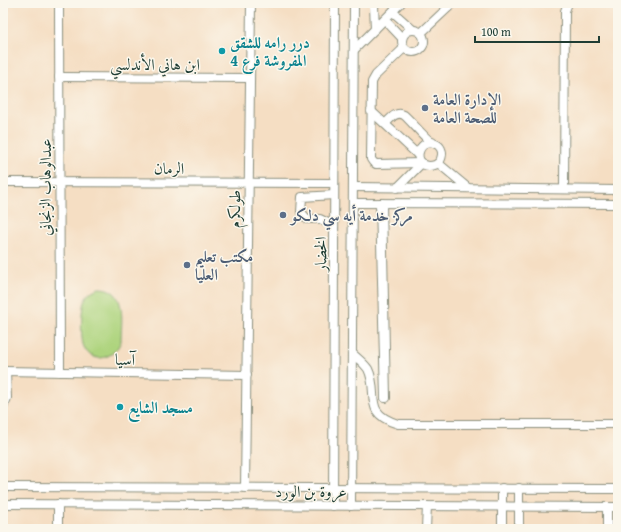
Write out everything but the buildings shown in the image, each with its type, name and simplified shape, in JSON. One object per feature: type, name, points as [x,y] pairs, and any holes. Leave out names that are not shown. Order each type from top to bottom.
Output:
[{"type":"street","name":"عبدالوهاب الزنجاني","points":[[59,3],[60,372]]},
{"type":"street","name":"طولكرم","points":[[245,488],[251,3]]},
{"type":"street","name":"الخضار","points":[[333,506],[335,3]]},
{"type":"street","name":"الخضار","points":[[351,506],[354,3]]},
{"type":"street","points":[[375,29],[374,6],[376,3]]},
{"type":"street","points":[[354,50],[401,3]]},
{"type":"street","points":[[421,33],[453,3]]},
{"type":"street","points":[[564,189],[565,11],[568,3]]},
{"type":"street","points":[[392,12],[423,36],[424,43],[420,49],[414,52],[410,52],[402,45],[402,38],[405,32],[412,29]]},
{"type":"street","points":[[384,20],[402,38]]},
{"type":"street","points":[[404,48],[373,78],[371,159],[376,164],[420,159]]},
{"type":"street","name":"ابن هاني الأندلسي","points":[[59,77],[250,78]]},
{"type":"street","points":[[371,111],[428,166],[438,163],[442,156],[441,148],[432,142],[404,115],[400,113],[396,114],[385,124]]},
{"type":"street","points":[[383,203],[386,398],[385,398],[383,203],[393,188],[420,159],[420,148],[425,143],[432,142]]},
{"type":"street","points":[[438,163],[468,188]]},
{"type":"street","name":"الرمان","points":[[3,182],[334,183]]},
{"type":"street","points":[[353,187],[618,190]]},
{"type":"street","points":[[535,189],[535,204]]},
{"type":"street","points":[[334,195],[302,197],[302,212],[307,219],[320,219],[334,226]]},
{"type":"street","points":[[353,203],[618,204]]},
{"type":"street","points":[[352,353],[367,366],[370,374],[375,409],[380,416],[388,421],[398,424],[618,424]]},
{"type":"street","points":[[3,404],[6,403],[7,398],[4,372]]},
{"type":"street","name":"آسيا","points":[[4,372],[247,375]]},
{"type":"street","name":"عروة بن الورد","points":[[3,487],[618,489]]},
{"type":"street","points":[[502,488],[502,529]]},
{"type":"street","points":[[518,529],[519,488]]},
{"type":"street","name":"عروة بن الورد","points":[[3,504],[618,507]]},
{"type":"street","points":[[58,504],[58,529]]},
{"type":"street","points":[[426,506],[426,529]]},
{"type":"street","points":[[607,507],[607,529]]},
{"type":"green space","points":[[99,288],[108,289],[115,294],[119,300],[122,316],[121,341],[114,352],[104,358],[98,358],[88,353],[84,347],[82,337],[83,309],[85,299],[91,292]]},
{"type":"place","name":"درر رامه للشقق المفروشة فرع 4","points":[[222,51]]},
{"type":"place","name":"الإدارة العامة للصحة العامة","points":[[425,108]]},
{"type":"place","name":"مركز خدمة أيه سي دلكو","points":[[283,215]]},
{"type":"place","name":"مكتب تعليم العليا","points":[[187,265]]},
{"type":"place","name":"مسجد الشايع","points":[[120,407]]}]
